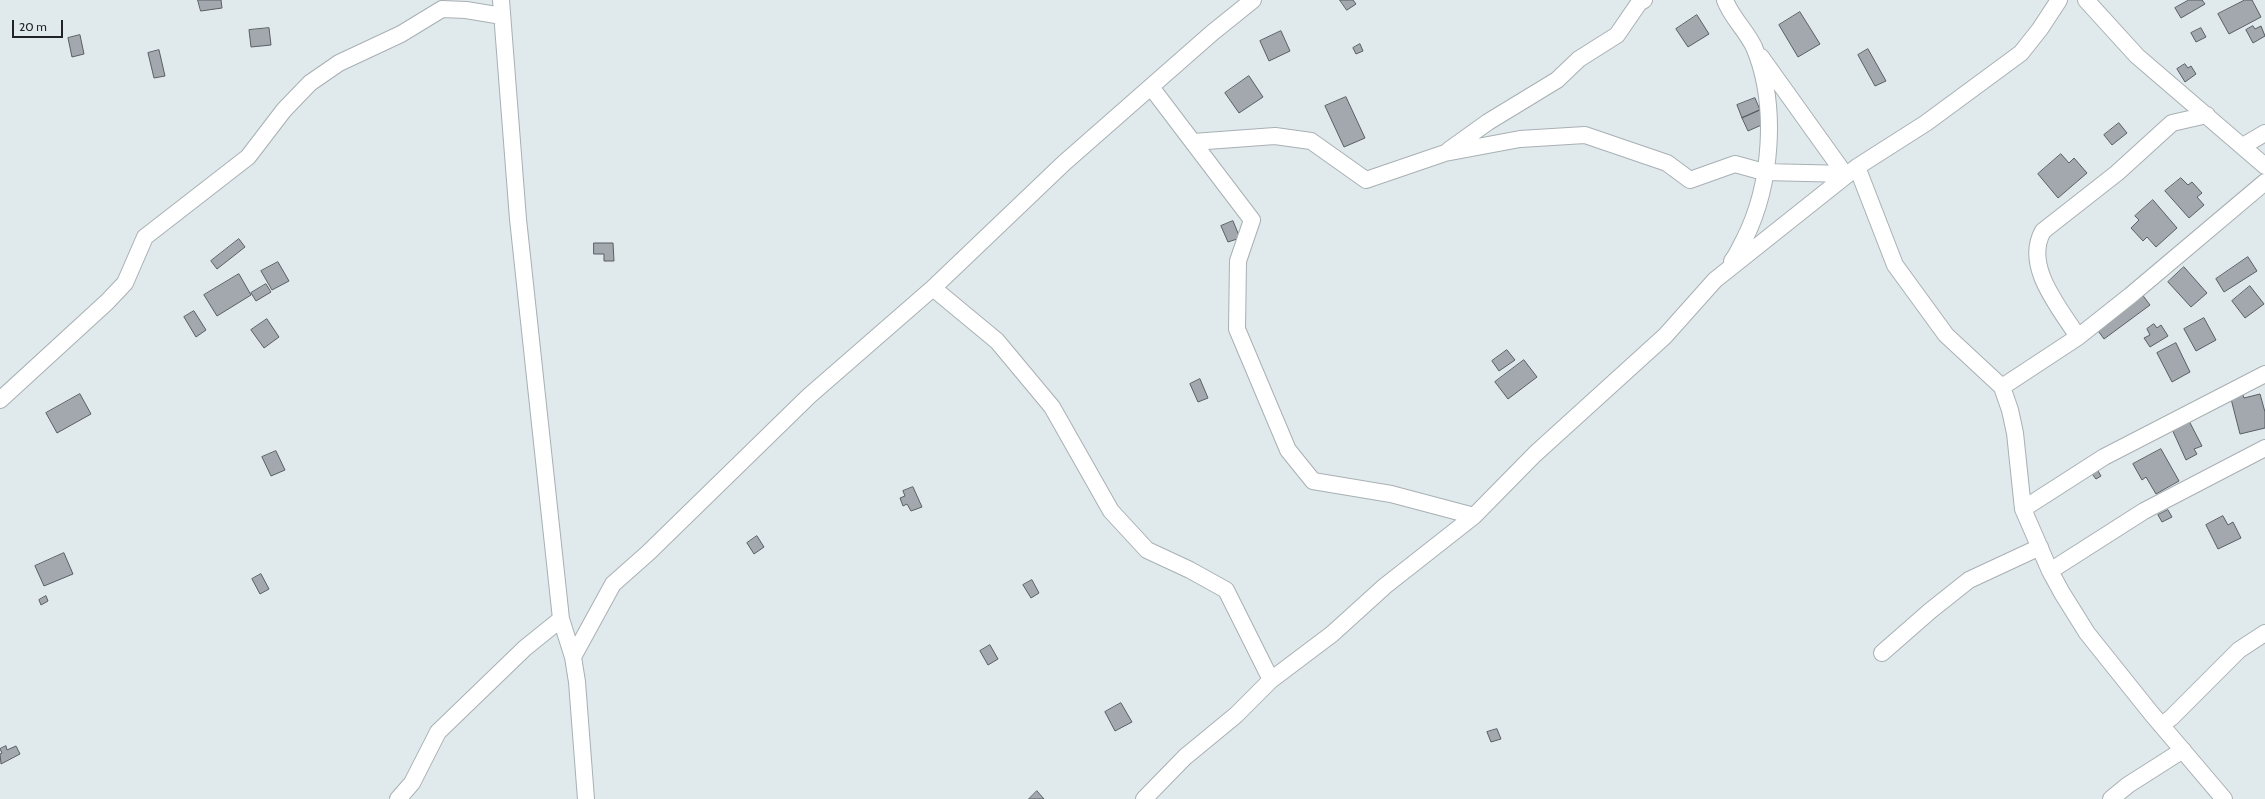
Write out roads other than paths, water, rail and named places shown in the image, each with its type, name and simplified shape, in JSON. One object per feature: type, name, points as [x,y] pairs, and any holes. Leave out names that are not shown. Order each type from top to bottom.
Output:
[{"type":"street","points":[[573,656],[613,584],[648,554],[809,396],[933,288],[1064,164],[1253,0]]},
{"type":"street","points":[[1445,153],[1488,122],[1557,80],[1579,59],[1617,35],[1639,3],[1644,0]]},
{"type":"street","points":[[1725,0],[1754,46],[1849,171],[1895,265],[1946,335],[2002,387],[2010,410],[2015,433],[2022,509],[2050,571],[2087,633],[2161,725],[2224,799]]},
{"type":"street","points":[[1144,799],[1185,757],[1236,715],[1271,680],[1332,634],[1385,586],[1474,516],[1535,454],[1665,336],[1693,303],[1729,268],[1849,171],[1926,123],[2021,53],[2040,29],[2059,0]]},
{"type":"street","points":[[2086,0],[2137,56],[2265,166]]},
{"type":"street","points":[[0,400],[107,302],[125,283],[145,237],[248,157],[284,110],[310,84],[339,63],[401,34],[442,9],[466,10],[502,8],[518,219],[561,619],[573,656],[578,682],[586,799]]},
{"type":"street","points":[[1729,268],[1754,217],[1764,172],[1769,129],[1767,94],[1754,46]]},
{"type":"street","points":[[1151,87],[1252,220],[1238,261],[1237,329],[1288,450],[1313,481],[1390,494],[1474,516]]},
{"type":"street","points":[[2078,337],[2043,281],[2037,256],[2037,242],[2043,232],[2117,173],[2172,123],[2207,115]]},
{"type":"street","points":[[2243,146],[2265,133]]},
{"type":"street","points":[[1193,142],[1275,136],[1310,141],[1366,180],[1445,153],[1520,139],[1584,135],[1667,163],[1690,180],[1736,164],[1764,172],[1849,171]]},
{"type":"street","points":[[2002,387],[2078,337],[2131,295],[2265,182]]},
{"type":"street","points":[[933,288],[997,341],[1052,407],[1111,511],[1147,550],[1190,570],[1226,590],[1271,680]]},
{"type":"street","points":[[2022,509],[2104,457],[2265,374]]},
{"type":"street","points":[[2050,571],[2144,511],[2265,448]]},
{"type":"street","points":[[1882,653],[1930,611],[1969,580],[2040,547]]},
{"type":"street","points":[[398,799],[412,783],[438,732],[525,648],[561,619]]},
{"type":"street","points":[[2161,725],[2171,718],[2239,650],[2265,633]]},
{"type":"street","points":[[2111,799],[2128,785],[2183,750]]}]
